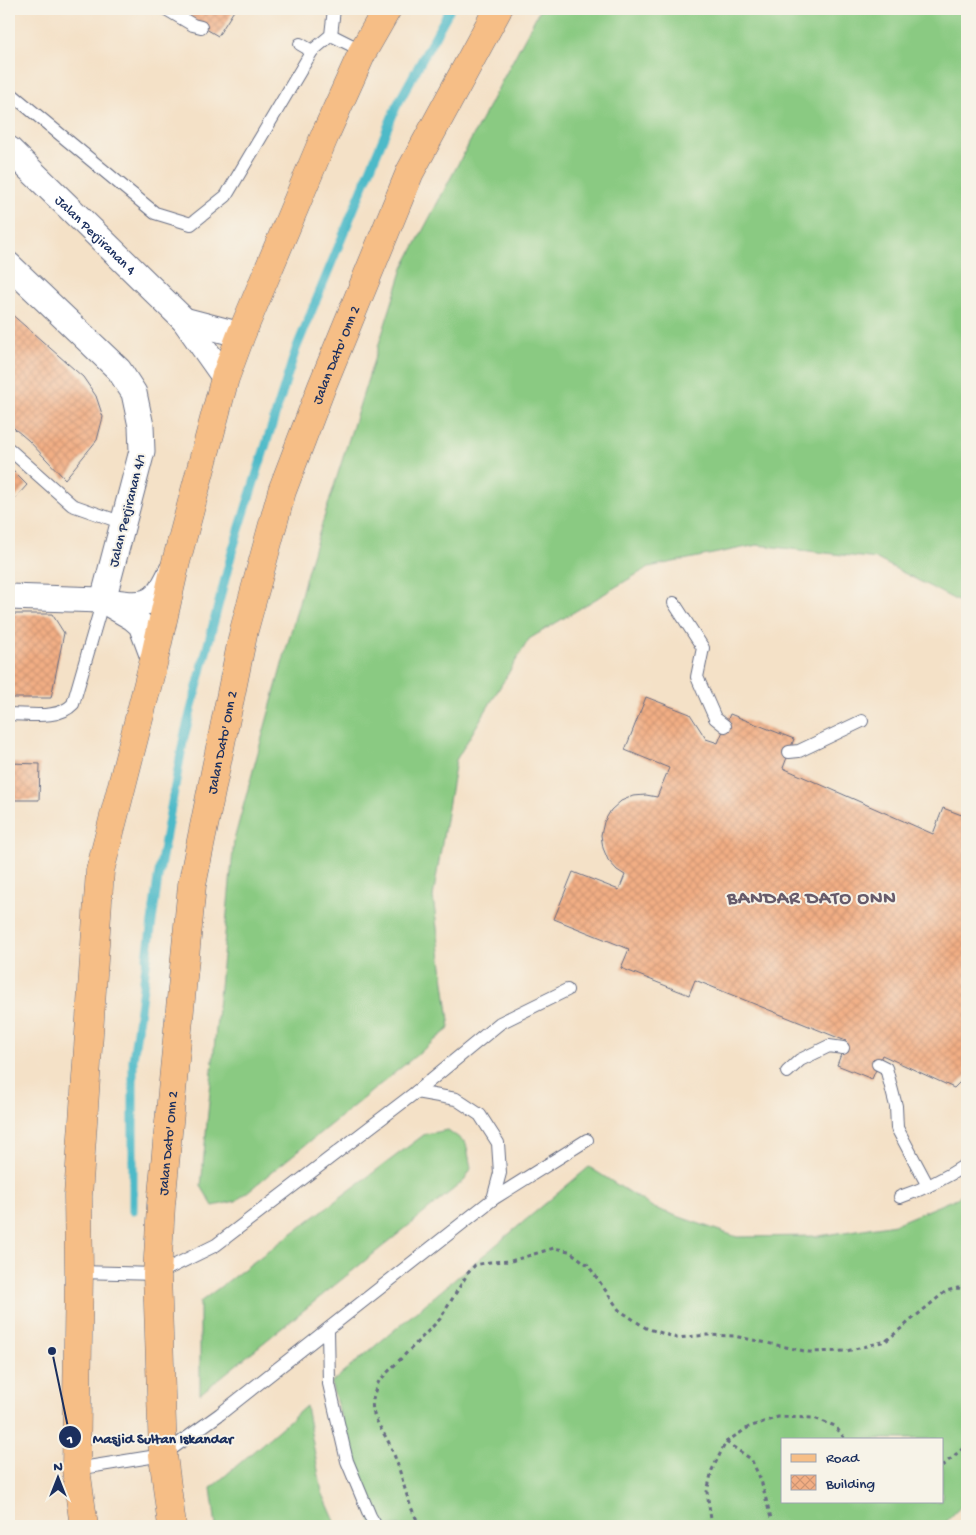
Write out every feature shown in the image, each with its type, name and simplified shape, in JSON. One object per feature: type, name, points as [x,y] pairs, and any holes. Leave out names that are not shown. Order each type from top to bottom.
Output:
[{"type":"main road","points":[[84,1526],[76,1469],[79,1272],[78,1196],[100,871],[154,660],[176,562],[226,378],[241,335],[321,144],[363,51],[387,9]]},
{"type":"main road","name":"Jalan Dato' Onn 2","points":[[172,1526],[162,1455],[157,1274],[162,1195],[192,885],[244,630],[282,491],[326,377],[410,172],[498,9]]},
{"type":"street","name":"Jalan Perjiranan 4","points":[[9,149],[184,320],[226,378]]},
{"type":"street","name":"Jalan Perjiranan 4/1","points":[[9,265],[119,370],[134,393],[141,426],[142,452],[103,600]]},
{"type":"street","name":"Jalan Perjiranan 4","points":[[184,320],[241,335]]},
{"type":"street","points":[[9,597],[103,600],[130,604],[145,602],[155,597],[163,587],[176,562]]},
{"type":"street","points":[[103,600],[141,625],[154,660]]},
{"type":"lane","points":[[166,9],[193,25],[201,26]]},
{"type":"lane","points":[[9,92],[155,213],[191,224],[226,196],[312,51],[331,35],[334,9]]},
{"type":"lane","points":[[331,35],[363,51]]},
{"type":"lane","points":[[300,44],[312,51]]},
{"type":"lane","points":[[9,449],[72,505],[123,523]]},
{"type":"lane","name":"Jalan Perjiranan 4/1","points":[[9,714],[57,714],[67,710],[73,704],[103,600]]},
{"type":"lane","points":[[674,604],[703,648],[697,677],[715,718],[724,726]]},
{"type":"lane","points":[[789,752],[799,751],[862,721]]},
{"type":"lane","points":[[79,1272],[157,1274],[216,1245],[416,1092],[500,1023],[567,990]]},
{"type":"lane","points":[[788,1072],[800,1060],[830,1046],[844,1048]]},
{"type":"lane","points":[[878,1064],[886,1068],[896,1106],[897,1128],[928,1186]]},
{"type":"lane","points":[[416,1092],[456,1099],[480,1115],[498,1143],[500,1173],[493,1200]]},
{"type":"lane","points":[[76,1469],[162,1455],[220,1414],[493,1200],[587,1140]]},
{"type":"lane","points":[[900,1197],[928,1186],[967,1164]]},
{"type":"lane","points":[[328,1330],[330,1384],[347,1461],[376,1526]]},
{"type":"path","points":[[421,1526],[414,1516],[392,1447],[379,1426],[373,1409],[374,1393],[379,1381],[440,1319],[468,1273],[476,1265],[511,1261],[554,1248],[569,1251],[588,1265],[619,1310],[646,1328],[677,1338],[707,1335],[734,1336],[809,1352],[847,1352],[886,1341],[946,1291],[958,1288],[967,1290]]},
{"type":"path","points":[[712,1526],[707,1492],[712,1470],[726,1442],[749,1426],[778,1417],[814,1418],[835,1426],[844,1438]]},
{"type":"path","points":[[726,1442],[751,1459],[761,1480],[774,1526]]},
{"type":"path","points":[[944,1464],[967,1445]]},
{"type":"green space","points":[[540,9],[962,9],[967,15],[967,606],[877,559],[757,545],[649,567],[529,639],[456,760],[433,897],[450,1028],[236,1201],[213,1206],[201,1186],[234,840],[310,562],[403,268]]},
{"type":"green space","points":[[448,1130],[466,1143],[471,1168],[465,1180],[200,1394],[200,1302],[425,1134]]},
{"type":"green space","points":[[589,1167],[654,1208],[737,1237],[819,1236],[895,1224],[967,1192],[967,1500],[942,1526],[372,1526],[331,1383]]},
{"type":"green space","points":[[306,1406],[322,1492],[337,1526],[216,1526],[211,1488]]},
{"type":"building","points":[[172,9],[235,9],[218,36]]},
{"type":"building","points":[[9,312],[83,377],[96,396],[103,417],[97,440],[65,479],[28,440],[9,424]]},
{"type":"building","points":[[9,467],[27,485],[9,505]]},
{"type":"building","points":[[9,614],[52,614],[64,633],[51,698],[9,698]]},
{"type":"building","points":[[646,697],[690,714],[706,739],[718,743],[730,714],[794,739],[783,768],[933,834],[943,808],[967,817],[967,1075],[954,1088],[882,1055],[872,1079],[837,1065],[846,1041],[695,980],[689,995],[621,968],[629,949],[554,919],[573,872],[619,890],[625,875],[617,870],[608,860],[603,848],[601,835],[604,822],[611,810],[621,801],[633,796],[646,795],[657,797],[669,768],[625,750]]},
{"type":"building","points":[[11,763],[40,764],[39,800],[10,800]]},
{"type":"waterway","points":[[133,1211],[133,1060],[158,878],[184,737],[232,552],[296,349],[396,107],[450,9]]},
{"type":"place","name":"Masjid Sultan Iskandar","points":[[52,1351]]},
{"type":"district","name":"BANDAR DATO ONN","points":[[812,896]]}]
